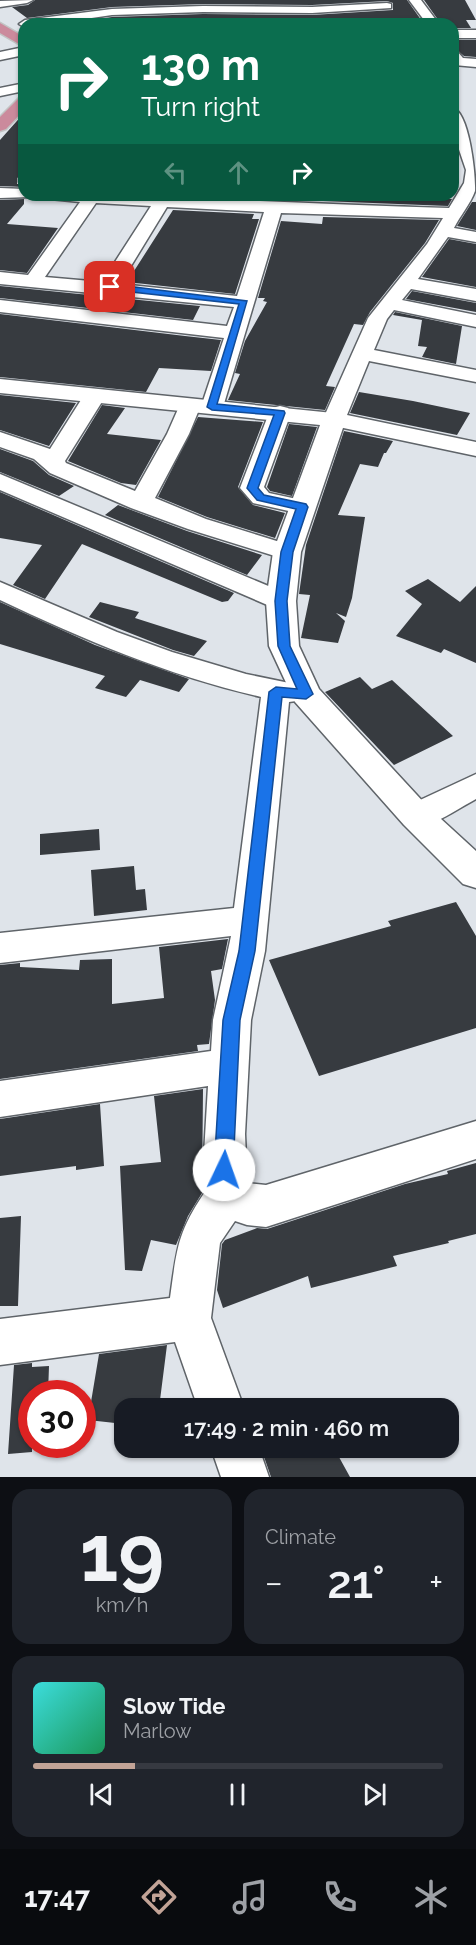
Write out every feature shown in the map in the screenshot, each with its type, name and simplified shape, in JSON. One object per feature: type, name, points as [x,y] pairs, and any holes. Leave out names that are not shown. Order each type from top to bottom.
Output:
[{"type":"highway","points":[[0,108],[18,94]]},
{"type":"highway","points":[[0,126],[18,97]]},
{"type":"street","points":[[0,4],[27,0]]},
{"type":"street","points":[[416,0],[429,18]]},
{"type":"street","points":[[66,18],[180,5],[247,8],[283,4],[340,4],[364,11],[387,7]]},
{"type":"street","points":[[247,8],[248,18]]},
{"type":"street","points":[[459,34],[476,34]]},
{"type":"street","points":[[0,56],[18,52]]},
{"type":"street","points":[[459,60],[476,63]]},
{"type":"street","points":[[0,92],[18,91]]},
{"type":"street","points":[[459,129],[474,170],[472,183],[443,231],[378,318],[334,419],[287,552],[281,601],[284,646],[291,693],[250,920],[247,951],[232,1020],[224,1170],[229,1194],[243,1205],[266,1206],[476,1140]]},
{"type":"street","points":[[0,193],[18,187]]},
{"type":"street","points":[[33,281],[89,201]]},
{"type":"street","points":[[144,201],[454,213]]},
{"type":"street","points":[[108,288],[162,202]]},
{"type":"street","points":[[140,503],[178,434],[201,406],[234,333],[274,207]]},
{"type":"street","points":[[443,231],[476,237]]},
{"type":"street","points":[[0,278],[244,302]]},
{"type":"street","points":[[405,282],[476,295]]},
{"type":"street","points":[[388,303],[476,321]]},
{"type":"street","points":[[0,306],[234,333]]},
{"type":"street","points":[[362,354],[476,376]]},
{"type":"street","points":[[2,389],[334,419],[476,449]]},
{"type":"street","points":[[53,462],[93,397]]},
{"type":"street","points":[[280,413],[252,488],[261,498],[302,507]]},
{"type":"street","points":[[0,439],[42,454],[63,472],[140,503],[287,552]]},
{"type":"street","points":[[0,481],[281,601]]},
{"type":"street","points":[[0,590],[75,626],[176,664],[291,693],[476,874]]},
{"type":"street","points":[[416,816],[476,785]]},
{"type":"street","points":[[0,948],[250,920]]},
{"type":"street","points":[[0,1099],[229,1066]]},
{"type":"street","points":[[217,1398],[189,1318],[199,1241],[229,1194]]},
{"type":"street","points":[[0,1342],[189,1318]]},
{"type":"street","points":[[238,1458],[245,1477]]},
{"type":"building","points":[[35,0],[407,0],[420,18],[105,18],[203,14],[312,15],[393,10],[393,3],[387,1],[312,5],[203,4],[112,7],[27,18],[12,7],[28,5]]},
{"type":"building","points":[[424,0],[465,0],[476,20],[466,20],[471,28],[459,28],[459,18],[437,18]]},
{"type":"building","points":[[459,40],[476,40],[476,57],[464,56],[459,52]]},
{"type":"building","points":[[18,120],[18,187],[0,186],[0,140]]},
{"type":"building","points":[[0,200],[24,201],[7,224],[58,228],[27,273],[0,270]]},
{"type":"building","points":[[323,201],[451,201],[448,206]]},
{"type":"building","points":[[472,202],[476,202],[476,230],[457,226]]},
{"type":"building","points":[[173,210],[254,214],[252,219],[259,219],[235,294],[127,282]]},
{"type":"building","points":[[323,217],[439,220],[425,243],[370,312],[363,325],[354,324],[326,386],[335,387],[325,410],[228,400],[240,374],[235,373],[245,341],[267,302],[263,301],[265,298],[258,298],[281,221],[322,224]]},
{"type":"building","points":[[449,239],[476,244],[476,287],[422,277]]},
{"type":"building","points":[[0,286],[200,306],[193,320],[0,298]]},
{"type":"building","points":[[412,291],[476,303],[476,312],[406,299]]},
{"type":"building","points":[[395,312],[462,326],[456,364],[422,357],[427,347],[418,346],[422,320],[393,315]]},
{"type":"building","points":[[0,314],[221,340],[211,371],[159,368],[146,392],[0,377]]},
{"type":"building","points":[[359,392],[470,413],[457,435],[350,413]]},
{"type":"building","points":[[0,395],[76,403],[49,446],[0,430]]},
{"type":"building","points":[[102,405],[125,408],[107,434],[161,440],[136,485],[121,483],[68,461]]},
{"type":"building","points":[[198,417],[263,422],[238,487],[253,505],[285,513],[275,538],[207,517],[158,497]]},
{"type":"building","points":[[289,424],[317,427],[292,496],[270,491],[267,487]]},
{"type":"building","points":[[344,431],[393,441],[378,467],[360,464],[338,515],[365,517],[352,598],[346,617],[336,613],[345,621],[338,643],[301,638],[310,595],[299,594],[306,545]]},
{"type":"building","points":[[0,449],[33,461],[49,475],[74,486],[59,496],[0,472]]},
{"type":"building","points":[[0,492],[234,593],[228,601],[222,602],[82,544],[45,599],[13,585],[42,545],[0,538]]},
{"type":"building","points":[[118,505],[187,531],[262,555],[247,575],[105,515]]},
{"type":"building","points":[[428,579],[460,602],[476,586],[476,663],[444,649],[441,653],[396,636],[422,604],[405,591]]},
{"type":"building","points":[[0,602],[95,645],[189,679],[179,692],[140,680],[126,697],[95,688],[105,676],[0,644]]},
{"type":"building","points":[[100,602],[139,612],[135,618],[207,641],[194,656],[173,650],[89,617]]},
{"type":"building","points":[[360,677],[372,689],[392,680],[453,736],[394,765],[325,692]]},
{"type":"building","points":[[99,829],[100,850],[40,855],[40,834]]},
{"type":"building","points":[[134,866],[136,890],[145,889],[147,910],[94,916],[91,870]]},
{"type":"building","points":[[456,902],[476,936],[476,1028],[319,1076],[269,960],[391,926],[388,921]]},
{"type":"building","points":[[228,939],[222,969],[211,971],[215,1000],[209,1044],[197,1045],[198,1051],[0,1079],[0,965],[20,963],[20,967],[79,970],[80,960],[112,959],[112,1004],[164,998],[159,947]]},
{"type":"building","points":[[203,1089],[202,1193],[188,1216],[176,1245],[151,1240],[142,1271],[125,1270],[120,1166],[161,1162],[154,1096]]},
{"type":"building","points":[[100,1104],[104,1166],[76,1170],[76,1166],[0,1176],[0,1119]]},
{"type":"building","points":[[476,1163],[476,1234],[393,1256],[397,1266],[311,1288],[308,1276],[223,1308],[217,1290],[222,1244],[225,1240],[257,1228],[267,1229],[405,1184],[448,1174],[447,1171]]},
{"type":"building","points":[[21,1216],[18,1306],[0,1306],[0,1218]]},
{"type":"building","points":[[167,1345],[160,1398],[114,1398],[114,1423],[96,1421],[95,1380],[99,1354]]},
{"type":"building","points":[[32,1363],[32,1367],[49,1366],[48,1380],[18,1380],[18,1453],[8,1454],[14,1365]]},
{"type":"building","points":[[264,1458],[340,1458],[350,1477],[271,1477]]},
{"type":"route","points":[[110,287],[108,288],[244,302],[212,407],[280,413],[252,488],[261,498],[302,507],[287,552],[281,601],[284,646],[306,694],[276,692],[247,951],[232,1020],[224,1170]]}]
